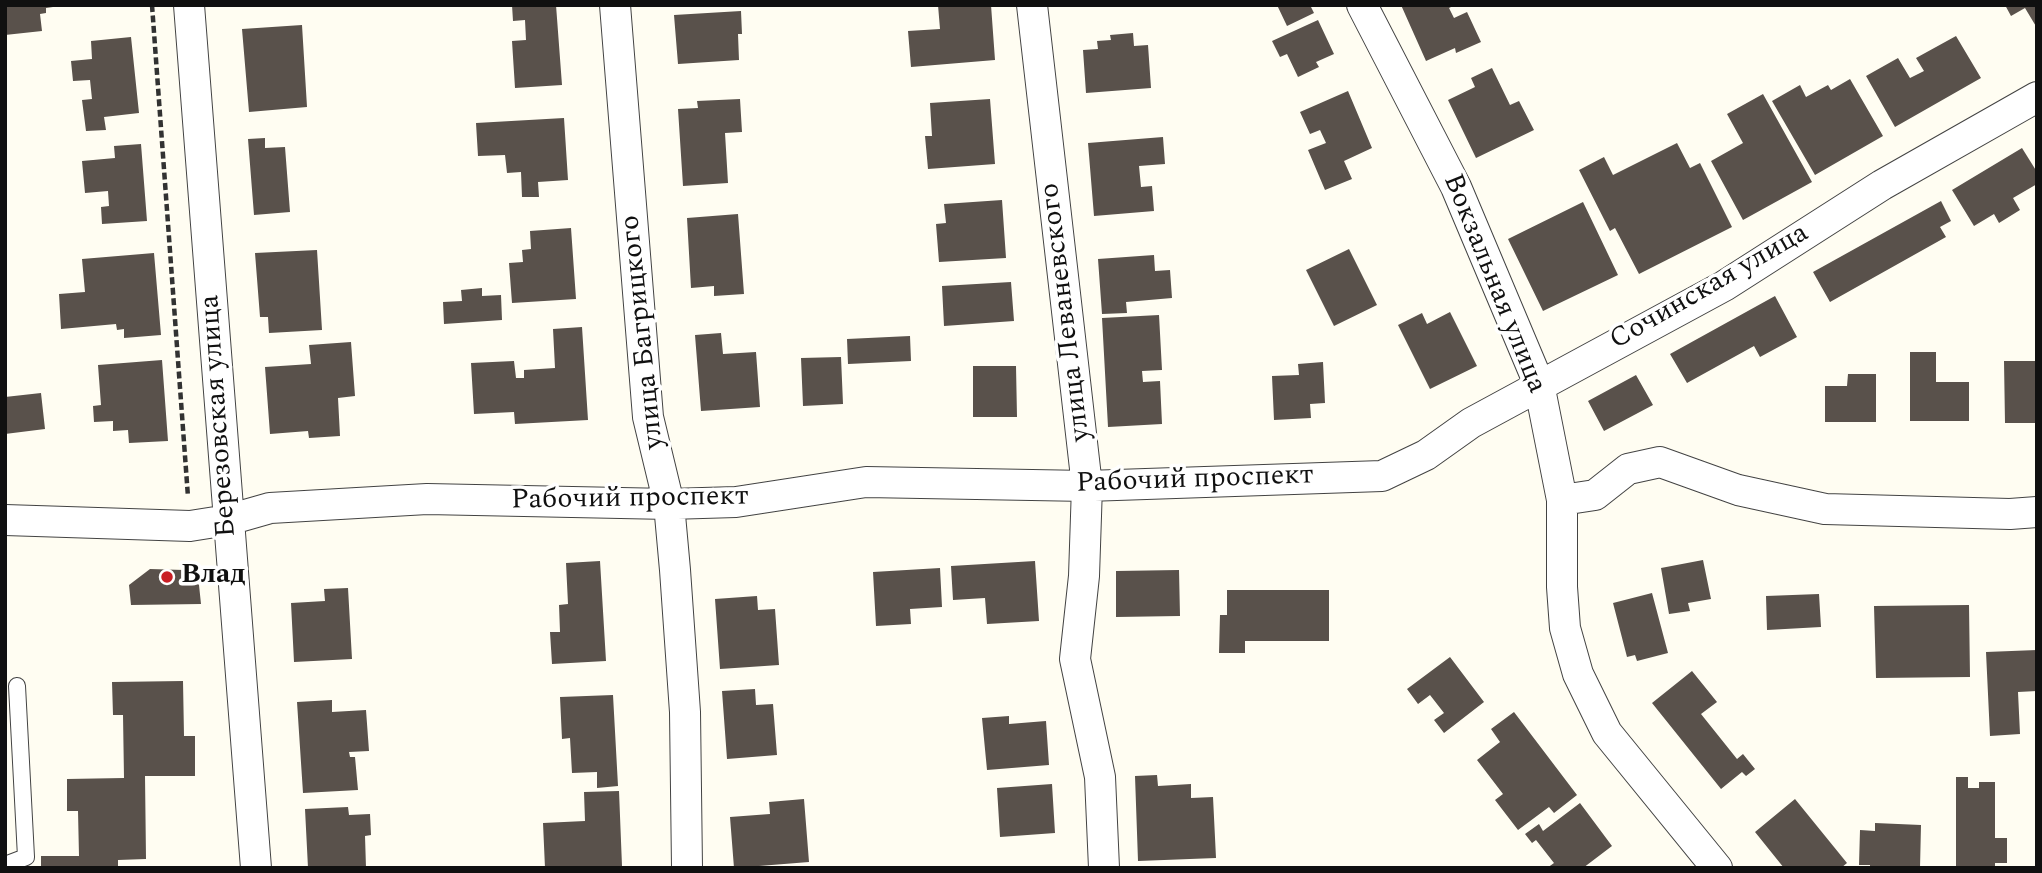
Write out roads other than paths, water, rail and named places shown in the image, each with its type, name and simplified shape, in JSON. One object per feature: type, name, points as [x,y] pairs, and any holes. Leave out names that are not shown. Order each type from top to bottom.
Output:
[{"type":"street","name":"Березовская улица","points":[[189,5],[256,868]]},
{"type":"street","name":"улица Багрицкого","points":[[615,5],[648,417],[669,505],[685,712],[687,868]]},
{"type":"street","name":"улица Леваневского","points":[[1032,5],[1087,486],[1084,576],[1075,659],[1100,777],[1104,868]]},
{"type":"street","name":"Вокзальная улица","points":[[1362,5],[1456,187],[1539,384],[1562,500],[1564,628],[1578,674],[1607,733],[1717,868]]},
{"type":"street","name":"Сочинская улица","points":[[1381,476],[1426,455],[1471,423],[1512,402],[1539,384],[1724,286],[1882,185],[2037,97]]},
{"type":"street","points":[[1562,500],[1595,495],[1628,469],[1660,462],[1738,490],[1825,509],[2010,514],[2037,512]]},
{"type":"street","name":"Рабочий проспект","points":[[5,520],[190,526],[228,520],[270,508],[427,499],[669,505],[736,502],[866,482],[1087,486],[1381,476]]},
{"type":"lane","points":[[5,865],[26,857],[17,686]]},
{"type":"place","name":"Влад","points":[[167,577]]}]
